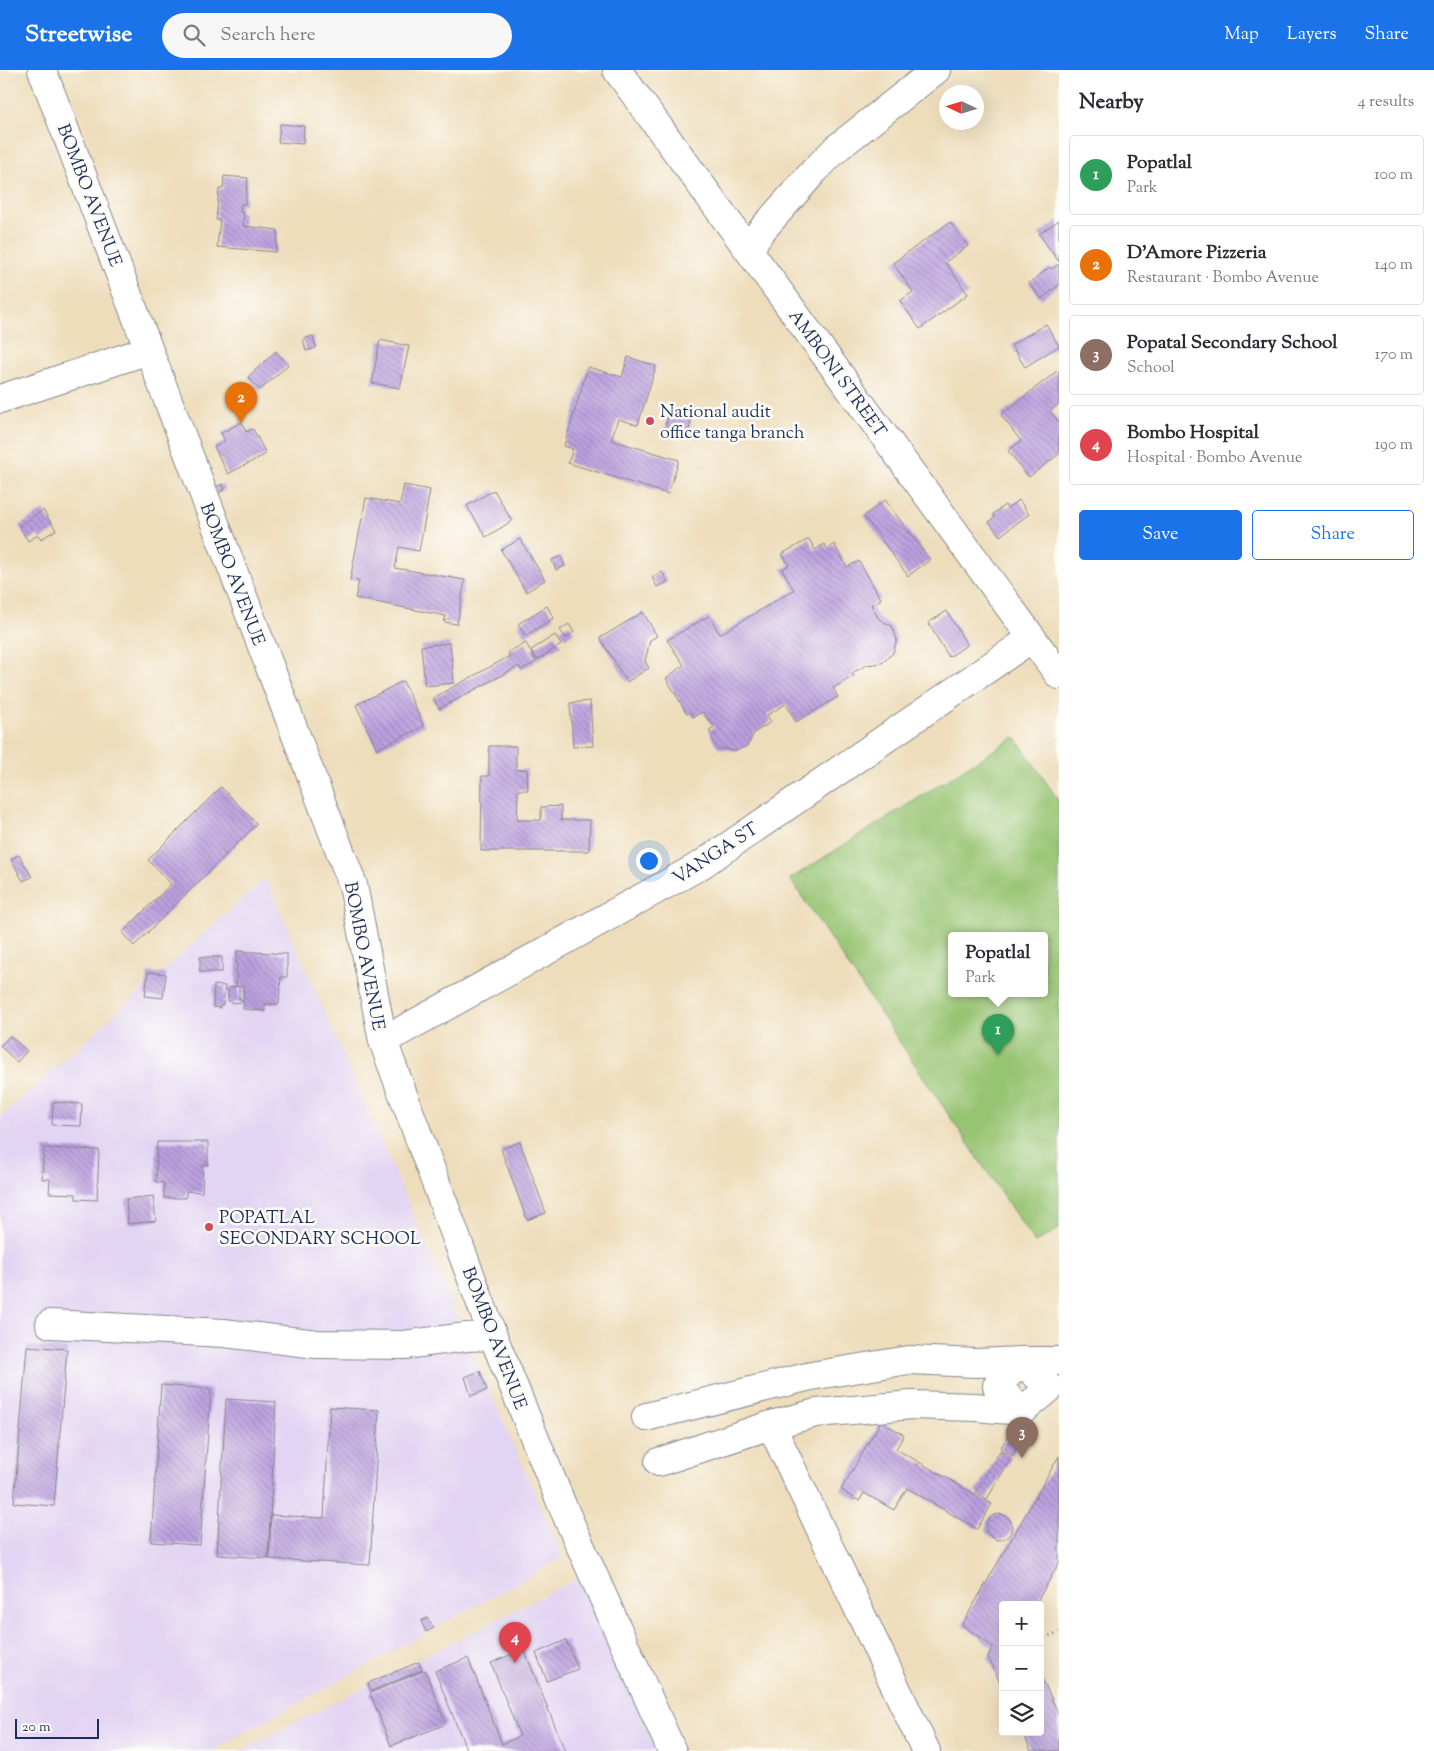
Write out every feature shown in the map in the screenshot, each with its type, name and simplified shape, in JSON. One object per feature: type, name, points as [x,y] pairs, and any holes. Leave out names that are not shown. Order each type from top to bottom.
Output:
[{"type":"street","name":"BOMBO AVENUE","points":[[42,70],[353,885],[382,1041],[493,1336],[562,1504],[672,1751]]},
{"type":"street","name":"AMBONI STREET","points":[[618,70],[1059,675]]},
{"type":"street","points":[[750,252],[754,241],[761,231],[837,148],[936,70]]},
{"type":"street","points":[[0,399],[148,350]]},
{"type":"street","name":"VANGA ST","points":[[382,1041],[701,865],[1032,638]]},
{"type":"street","points":[[50,1324],[224,1333],[317,1344],[404,1344],[493,1336]]},
{"type":"street","points":[[646,1417],[811,1376],[909,1360],[976,1363],[1059,1361]]},
{"type":"street","points":[[658,1462],[771,1425],[816,1413],[912,1405],[1022,1410],[1050,1388],[1022,1361]]},
{"type":"street","points":[[1022,1361],[998,1386],[1022,1410]]},
{"type":"street","points":[[771,1425],[926,1751]]},
{"type":"path","points":[[1044,1637],[1059,1632]]},
{"type":"shaded area","name":"POPATLAL SECONDARY SCHOOL","points":[[266,878],[563,1558],[211,1751],[0,1751],[0,1118]]},
{"type":"shaded area","points":[[582,1576],[656,1751],[240,1751]]},
{"type":"green space","points":[[1015,737],[1059,801],[1059,1229],[1035,1243],[790,879]]},
{"type":"building","points":[[280,124],[304,126],[303,144],[278,142]]},
{"type":"building","points":[[224,176],[248,178],[245,204],[241,204],[240,212],[244,213],[243,226],[278,230],[276,252],[217,247],[220,220],[216,220],[219,189],[223,189]]},
{"type":"building","points":[[1059,220],[1059,262],[1039,234]]},
{"type":"building","points":[[950,222],[968,246],[945,262],[968,294],[920,329],[900,301],[913,292],[893,263]]},
{"type":"building","points":[[1059,264],[1059,285],[1041,299],[1029,283],[1050,267],[1052,269]]},
{"type":"building","points":[[1046,324],[1059,346],[1025,367],[1011,345]]},
{"type":"building","points":[[313,336],[316,348],[306,351],[303,339]]},
{"type":"building","points":[[380,340],[409,346],[400,388],[372,383]]},
{"type":"building","points":[[276,351],[288,365],[260,390],[248,377]]},
{"type":"building","points":[[628,357],[656,366],[638,425],[618,419],[611,440],[679,460],[668,494],[568,463],[573,449],[564,446],[588,367],[622,377]]},
{"type":"building","points":[[1057,371],[1059,373],[1059,404],[1050,411],[1059,422],[1059,454],[1029,477],[1008,451],[1021,441],[1001,415]]},
{"type":"building","points":[[668,415],[691,420],[688,438],[664,433]]},
{"type":"building","points":[[242,422],[246,432],[253,429],[266,454],[228,474],[214,447],[225,441],[221,433]]},
{"type":"building","points":[[223,484],[225,490],[217,493],[215,487]]},
{"type":"building","points":[[404,485],[430,490],[419,551],[399,547],[395,568],[465,580],[457,624],[444,622],[446,616],[355,598],[359,581],[350,580],[366,498],[400,504]]},
{"type":"building","points":[[494,490],[512,521],[486,537],[467,506]]},
{"type":"building","points":[[885,500],[930,560],[908,576],[864,516]]},
{"type":"building","points":[[1019,500],[1029,514],[1000,536],[989,522],[995,517],[993,514],[1005,505],[1007,508]]},
{"type":"building","points":[[43,510],[56,530],[41,539],[38,535],[28,541],[19,526]]},
{"type":"building","points":[[520,539],[545,580],[526,592],[501,550]]},
{"type":"building","points":[[809,539],[815,550],[824,544],[827,549],[834,544],[847,567],[859,561],[881,599],[871,605],[879,619],[892,626],[897,639],[893,653],[882,663],[867,665],[852,673],[854,676],[833,688],[838,697],[796,722],[786,704],[767,715],[771,722],[755,732],[747,746],[735,751],[719,748],[709,730],[714,727],[703,712],[693,717],[690,712],[687,714],[666,678],[684,665],[667,640],[709,616],[720,634],[794,590],[782,569],[789,565],[782,554]]},
{"type":"building","points":[[561,556],[565,566],[556,570],[552,560]]},
{"type":"building","points":[[662,572],[668,582],[657,587],[652,577]]},
{"type":"building","points":[[547,606],[554,618],[525,636],[518,624]]},
{"type":"building","points":[[947,611],[967,645],[949,657],[928,623]]},
{"type":"building","points":[[643,612],[657,636],[650,640],[645,661],[649,668],[627,682],[600,638]]},
{"type":"building","points":[[569,624],[574,632],[566,638],[560,630]]},
{"type":"building","points":[[555,635],[561,645],[537,660],[531,650]]},
{"type":"building","points":[[450,643],[454,683],[425,686],[421,646]]},
{"type":"building","points":[[526,643],[536,662],[521,670],[519,666],[439,709],[433,698],[510,656],[508,652]]},
{"type":"building","points":[[403,681],[424,726],[377,749],[356,705]]},
{"type":"building","points":[[590,701],[593,746],[573,747],[570,703]]},
{"type":"building","points":[[489,746],[516,746],[516,770],[527,769],[528,790],[518,790],[517,820],[541,820],[541,807],[561,806],[561,820],[590,820],[589,851],[481,851],[482,776],[489,776]]},
{"type":"building","points":[[221,787],[257,824],[134,946],[122,933],[171,884],[148,860]]},
{"type":"building","points":[[19,855],[32,877],[23,881],[11,859]]},
{"type":"building","points":[[237,951],[287,954],[287,977],[281,977],[279,1004],[265,1004],[265,1011],[243,1009],[244,986],[236,986]]},
{"type":"building","points":[[200,957],[222,957],[222,972],[200,972]]},
{"type":"building","points":[[148,972],[166,974],[163,998],[145,996]]},
{"type":"building","points":[[214,985],[225,986],[223,1005],[220,1005],[220,1008],[213,1007]]},
{"type":"building","points":[[239,986],[239,999],[242,999],[242,1002],[231,1003],[231,1001],[228,1001],[228,988]]},
{"type":"building","points":[[10,1036],[27,1051],[17,1062],[0,1046]]},
{"type":"building","points":[[53,1102],[82,1104],[81,1126],[52,1125]]},
{"type":"building","points":[[157,1142],[208,1142],[208,1165],[203,1165],[202,1192],[186,1191],[186,1198],[164,1198],[164,1183],[156,1182]]},
{"type":"building","points":[[520,1142],[546,1213],[527,1220],[501,1149]]},
{"type":"building","points":[[44,1148],[99,1150],[97,1200],[76,1199],[76,1194],[49,1193],[50,1179],[42,1179]]},
{"type":"building","points":[[153,1196],[156,1221],[128,1224],[126,1199]]},
{"type":"building","points":[[27,1346],[67,1349],[54,1506],[14,1503]]},
{"type":"building","points":[[480,1371],[487,1390],[471,1396],[465,1377]]},
{"type":"building","points":[[161,1385],[211,1389],[200,1545],[151,1542]]},
{"type":"building","points":[[226,1399],[276,1402],[268,1558],[217,1555]]},
{"type":"building","points":[[330,1407],[379,1410],[370,1565],[269,1559],[271,1515],[324,1518]]},
{"type":"building","points":[[881,1421],[904,1435],[896,1449],[992,1504],[977,1529],[907,1488],[894,1510],[864,1493],[859,1501],[841,1490]]},
{"type":"building","points":[[1012,1429],[1024,1436],[1012,1456],[1000,1449]]},
{"type":"building","points":[[1000,1451],[1011,1458],[987,1499],[976,1492]]},
{"type":"building","points":[[1059,1456],[1059,1563],[1037,1601],[999,1601],[999,1680],[988,1657],[993,1647],[962,1625]]},
{"type":"building","points":[[999,1514],[1008,1518],[1012,1527],[1008,1536],[999,1540],[990,1536],[986,1527],[990,1518]]},
{"type":"building","points":[[428,1618],[434,1628],[426,1632],[421,1621]]},
{"type":"building","points":[[566,1640],[578,1669],[547,1681],[536,1653]]},
{"type":"building","points":[[524,1649],[565,1751],[467,1751],[435,1671],[468,1658],[502,1744],[520,1736],[491,1663]]},
{"type":"building","points":[[419,1662],[422,1670],[371,1691],[368,1683]]},
{"type":"building","points":[[425,1670],[446,1724],[391,1746],[370,1693]]},
{"type":"building","points":[[1044,1683],[1059,1715],[1059,1751],[1031,1751],[1025,1736],[1044,1736]]},
{"type":"place","name":"National audit office tanga branch","points":[[650,421]]},
{"type":"place","name":"D’Amore Pizzeria","points":[[241,423]]},
{"type":"place","name":"Popatlal","points":[[998,1055]]},
{"type":"place","name":"POPATLAL SECONDARY SCHOOL","points":[[209,1227]]},
{"type":"place","name":"Popatal Secondary School","points":[[1022,1458]]},
{"type":"place","name":"Bombo Hospital","points":[[515,1663]]}]
